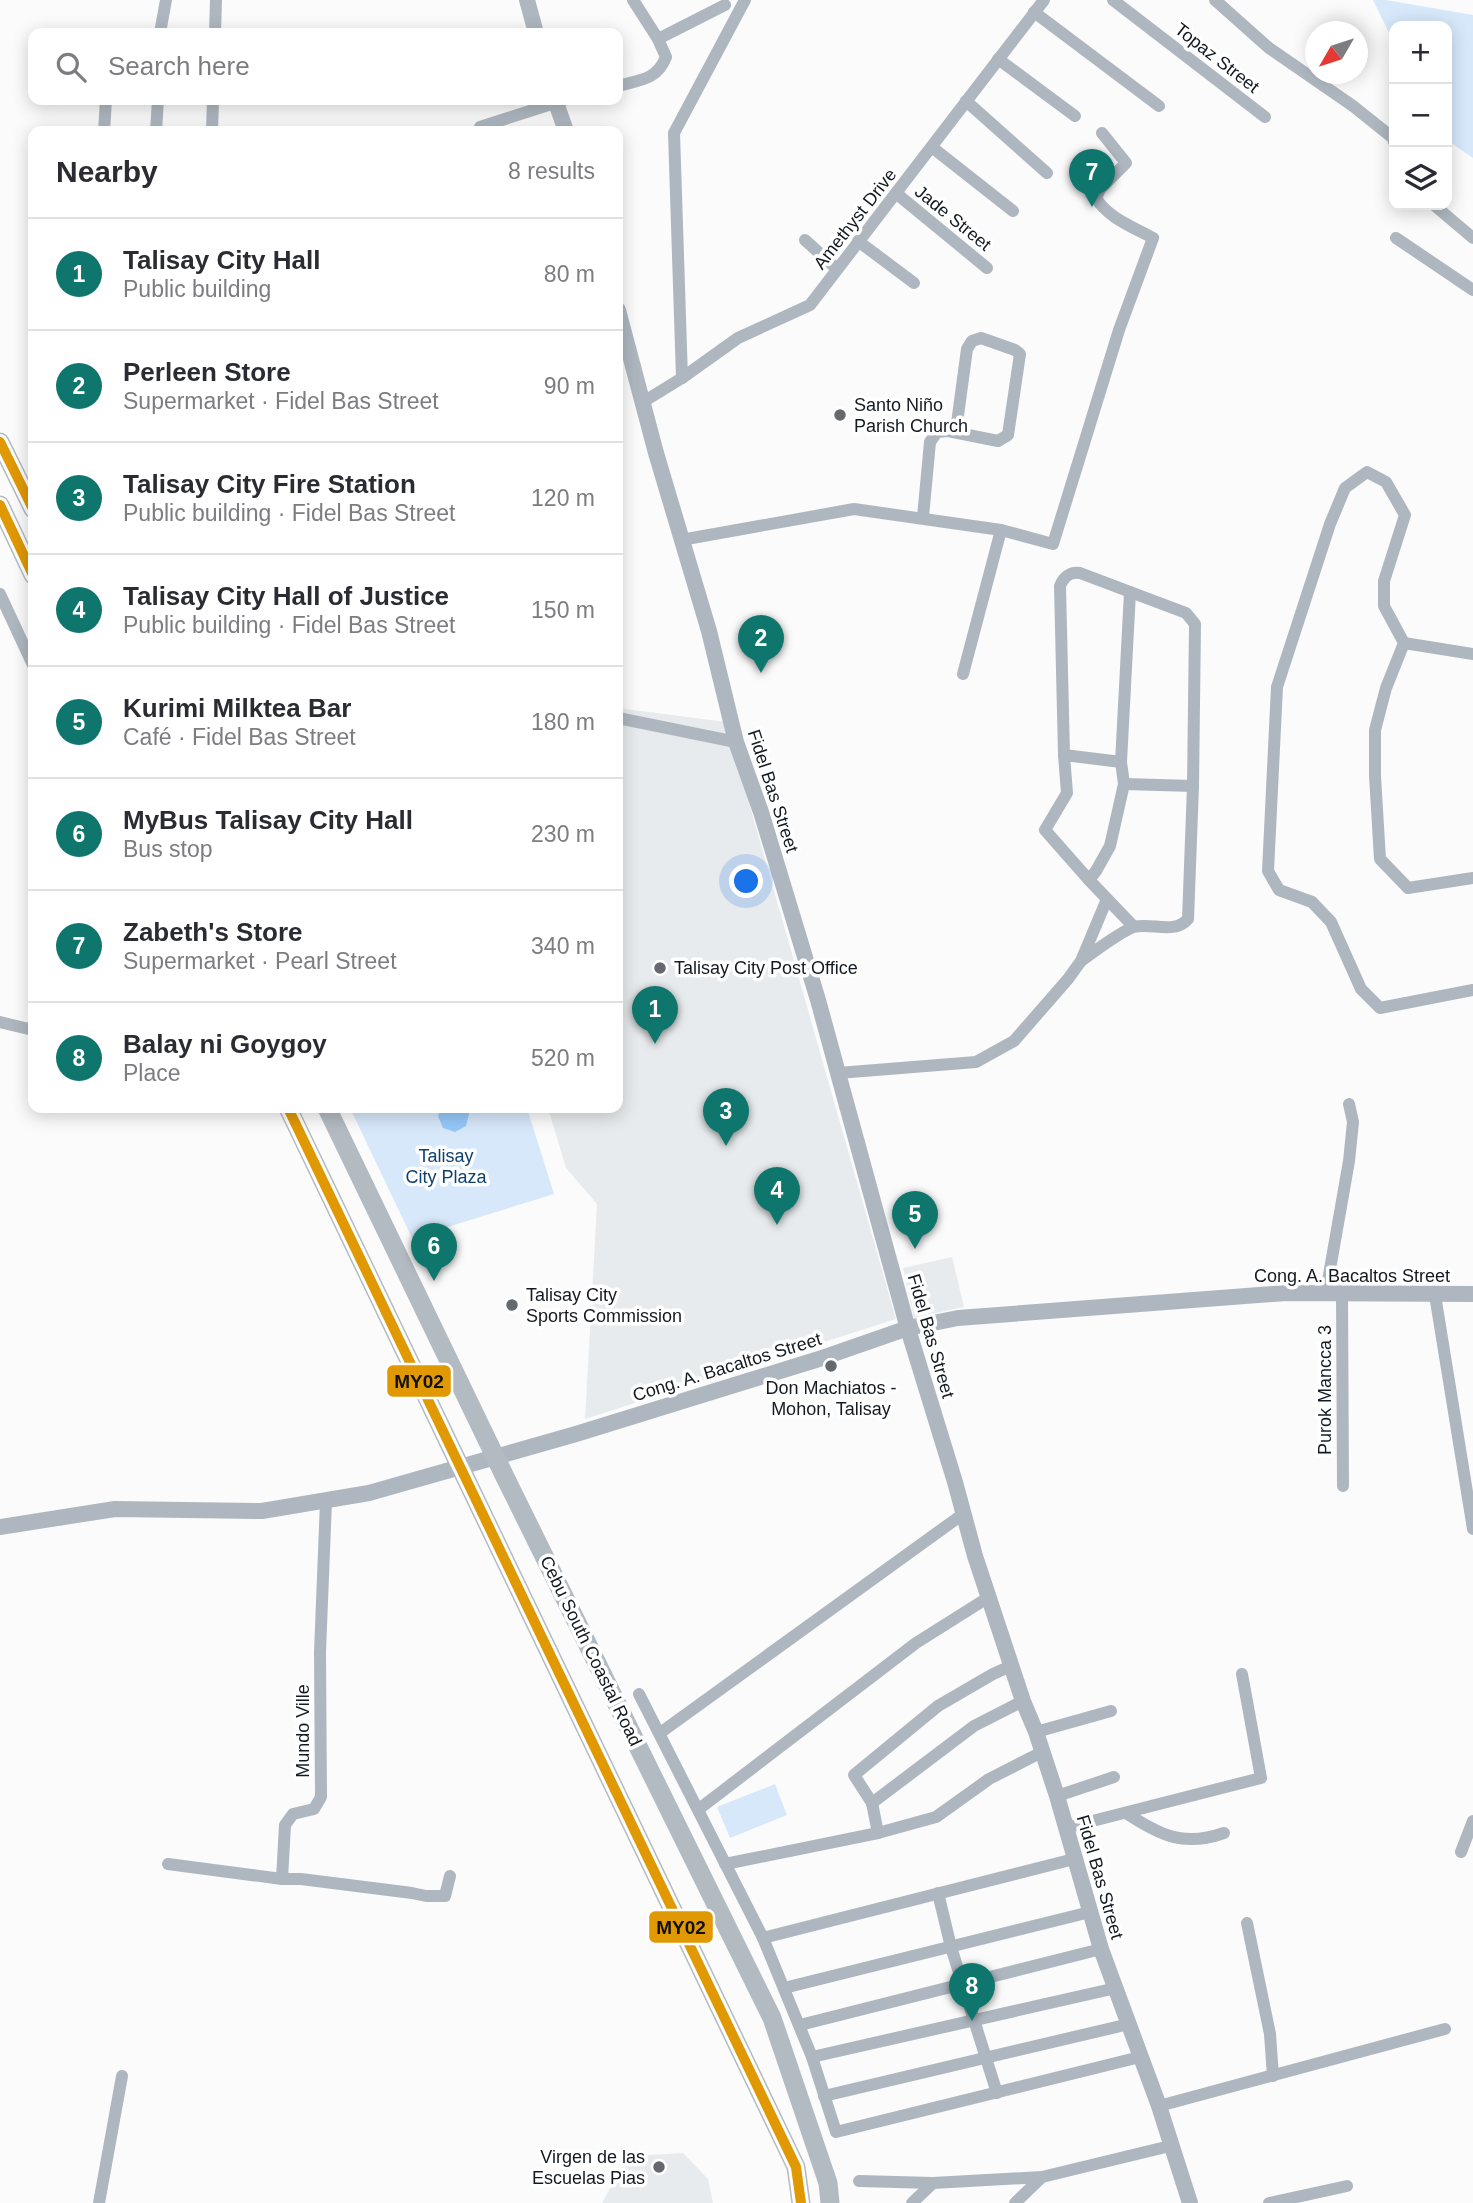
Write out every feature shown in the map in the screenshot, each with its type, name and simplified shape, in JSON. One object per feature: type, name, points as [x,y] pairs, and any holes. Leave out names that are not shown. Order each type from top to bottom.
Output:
[{"type":"highway","points":[[0,442],[28,499]]},
{"type":"highway","points":[[0,505],[28,564]]},
{"type":"highway","points":[[290,1113],[796,2167],[800,2203]]},
{"type":"highway","name":"Cebu South Coastal Road","points":[[329,1113],[754,1981],[776,2030],[828,2183],[830,2203]]},
{"type":"street","points":[[161,28],[166,0]]},
{"type":"street","points":[[215,28],[216,0]]},
{"type":"street","points":[[527,0],[535,28]]},
{"type":"street","points":[[623,85],[651,77],[662,68],[666,57],[633,0]]},
{"type":"street","points":[[682,378],[674,133],[745,0]]},
{"type":"street","name":"Amethyst Drive","points":[[643,402],[738,338],[810,305],[1044,0]]},
{"type":"street","name":"Topaz Street","points":[[1113,0],[1265,117]]},
{"type":"street","points":[[1215,0],[1269,48],[1353,106],[1389,135]]},
{"type":"street","points":[[658,39],[725,5]]},
{"type":"street","points":[[1034,12],[1158,106]]},
{"type":"street","points":[[998,59],[1075,116]]},
{"type":"street","points":[[966,101],[1047,173]]},
{"type":"street","points":[[104,126],[106,105]]},
{"type":"street","points":[[156,126],[158,105]]},
{"type":"street","points":[[212,126],[213,105]]},
{"type":"street","points":[[483,126],[544,105]]},
{"type":"street","points":[[559,105],[565,126]]},
{"type":"street","points":[[681,540],[854,509],[1001,530],[1053,544],[1119,330],[1153,238],[1112,215],[1096,198],[1100,189],[1126,163],[1102,133]]},
{"type":"street","points":[[933,148],[1013,211]]},
{"type":"street","name":"Jade Street","points":[[897,194],[987,268]]},
{"type":"street","points":[[1440,210],[1473,238]]},
{"type":"street","points":[[1396,238],[1473,290]]},
{"type":"street","points":[[805,240],[837,269]]},
{"type":"street","points":[[858,242],[914,283]]},
{"type":"street","name":"Fidel Bas Street","points":[[623,328],[709,631],[736,742],[768,837],[838,1073],[908,1329],[963,1514],[1011,1665],[1057,1796],[1101,1949],[1159,2106],[1190,2203]]},
{"type":"street","points":[[923,517],[929,442],[937,432],[948,431],[998,441],[1008,435],[1020,354],[1016,350],[981,338],[972,341],[967,349],[957,423],[948,431]]},
{"type":"street","points":[[1404,643],[1384,606],[1384,581],[1405,515],[1387,482],[1367,472],[1345,488],[1330,524],[1277,687],[1268,871],[1279,890],[1312,902],[1331,922],[1361,989],[1380,1008],[1473,990]]},
{"type":"street","points":[[963,674],[1001,530]]},
{"type":"street","points":[[1081,961],[1134,927],[1161,928],[1183,924],[1188,919],[1195,624],[1186,612],[1080,572],[1070,573],[1061,583],[1067,793],[1045,830],[1088,880],[1134,927]]},
{"type":"street","points":[[1088,880],[1110,846],[1124,784],[1121,762],[1129,592]]},
{"type":"street","points":[[0,594],[28,654]]},
{"type":"street","points":[[1404,643],[1473,654]]},
{"type":"street","points":[[1404,643],[1386,688],[1375,730],[1380,859],[1408,888],[1473,878]]},
{"type":"street","points":[[623,720],[736,742]]},
{"type":"street","points":[[1064,755],[1121,762]]},
{"type":"street","points":[[1124,784],[1193,786]]},
{"type":"street","points":[[838,1073],[976,1062],[1014,1041],[1081,961],[1107,900]]},
{"type":"street","points":[[0,1022],[28,1029]]},
{"type":"street","name":"Purok Mancca 3","points":[[1343,1486],[1334,1293],[1353,1122],[1349,1104]]},
{"type":"street","name":"Cong. A. Bacaltos Street","points":[[0,1527],[115,1509],[262,1511],[369,1493],[496,1458],[908,1329],[958,1318],[1286,1293],[1473,1294]]},
{"type":"street","points":[[1435,1295],[1473,1529]]},
{"type":"street","name":"Mundo Ville","points":[[282,1879],[285,1825],[293,1814],[314,1809],[321,1797],[320,1652],[326,1501]]},
{"type":"street","points":[[660,1733],[963,1514]]},
{"type":"street","points":[[699,1809],[916,1643],[989,1597]]},
{"type":"street","points":[[878,1833],[872,1803],[854,1775],[938,1706],[1011,1665]]},
{"type":"street","points":[[1065,1828],[1261,1778],[1242,1674]]},
{"type":"street","points":[[639,1694],[763,1938],[800,2025],[836,2132],[1140,2057]]},
{"type":"street","points":[[872,1803],[974,1726],[1023,1701]]},
{"type":"street","points":[[1036,1732],[1111,1711]]},
{"type":"street","points":[[725,1864],[878,1833],[936,1818],[989,1779],[1042,1752]]},
{"type":"street","points":[[1057,1796],[1114,1777]]},
{"type":"street","points":[[1126,1814],[1146,1826],[1183,1840],[1198,1840],[1224,1833]]},
{"type":"street","points":[[1461,1852],[1473,1821]]},
{"type":"street","points":[[763,1938],[1074,1859]]},
{"type":"street","points":[[168,1864],[282,1879],[333,1882],[426,1896],[445,1896],[450,1876]]},
{"type":"street","points":[[938,1893],[951,1947],[997,2093]]},
{"type":"street","points":[[784,1988],[1090,1912]]},
{"type":"street","points":[[1247,1923],[1268,2025],[1273,2076]]},
{"type":"street","points":[[800,2025],[1101,1949]]},
{"type":"street","points":[[754,1981],[776,1970]]},
{"type":"street","points":[[811,2057],[1116,1988]]},
{"type":"street","points":[[824,2096],[1129,2024]]},
{"type":"street","points":[[1159,2106],[1445,2029]]},
{"type":"street","points":[[99,2203],[122,2076]]},
{"type":"street","points":[[859,2182],[933,2183],[1042,2177],[1170,2146]]},
{"type":"street","points":[[1015,2203],[1042,2177]]},
{"type":"street","points":[[912,2203],[933,2183]]},
{"type":"street","points":[[1269,2203],[1347,2186]]},
{"type":"shaded area","points":[[623,709],[726,722],[896,1319],[585,1419],[597,1204],[566,1168],[550,1113],[623,1113]]},
{"type":"shaded area","points":[[952,1257],[964,1307],[914,1318],[903,1268]]},
{"type":"shaded area","name":"Virgen de las Escuelas Pias","points":[[683,2153],[708,2179],[713,2203],[602,2203],[628,2156]]},
{"type":"green space","points":[[1373,0],[1473,15],[1473,158],[1452,143],[1452,21],[1389,21],[1389,33]]},
{"type":"green space","name":"Talisay City Plaza","points":[[352,1113],[529,1113],[554,1194],[412,1238]]},
{"type":"green space","points":[[775,1784],[787,1815],[730,1838],[717,1807]]},
{"type":"water","points":[[439,1113],[469,1114],[466,1126],[455,1132],[443,1128]]},
{"type":"transit line","name":"MY02","points":[[0,442],[28,499]]},
{"type":"transit line","name":"MY02","points":[[0,505],[28,564]]},
{"type":"transit line","name":"MY02","points":[[290,1113],[796,2167],[801,2203]]},
{"type":"place","name":"Zabeth's Store","points":[[1092,207]]},
{"type":"place","name":"Santo Niño Parish Church","points":[[840,415]]},
{"type":"place","name":"Perleen Store","points":[[761,673]]},
{"type":"place","name":"Talisay City Post Office","points":[[660,968]]},
{"type":"place","name":"Talisay City Hall","points":[[655,1044]]},
{"type":"place","name":"Talisay City Fire Station","points":[[726,1146]]},
{"type":"place","name":"Talisay City Hall of Justice","points":[[777,1225]]},
{"type":"place","name":"Kurimi Milktea Bar","points":[[915,1249]]},
{"type":"place","name":"MyBus Talisay City Hall","points":[[434,1281]]},
{"type":"place","name":"Talisay City Sports Commission","points":[[512,1305]]},
{"type":"place","name":"Don Machiatos - Mohon, Talisay","points":[[831,1366]]},
{"type":"place","name":"Balay ni Goygoy","points":[[972,2021]]},
{"type":"place","name":"Virgen de las Escuelas Pias","points":[[659,2167]]}]
